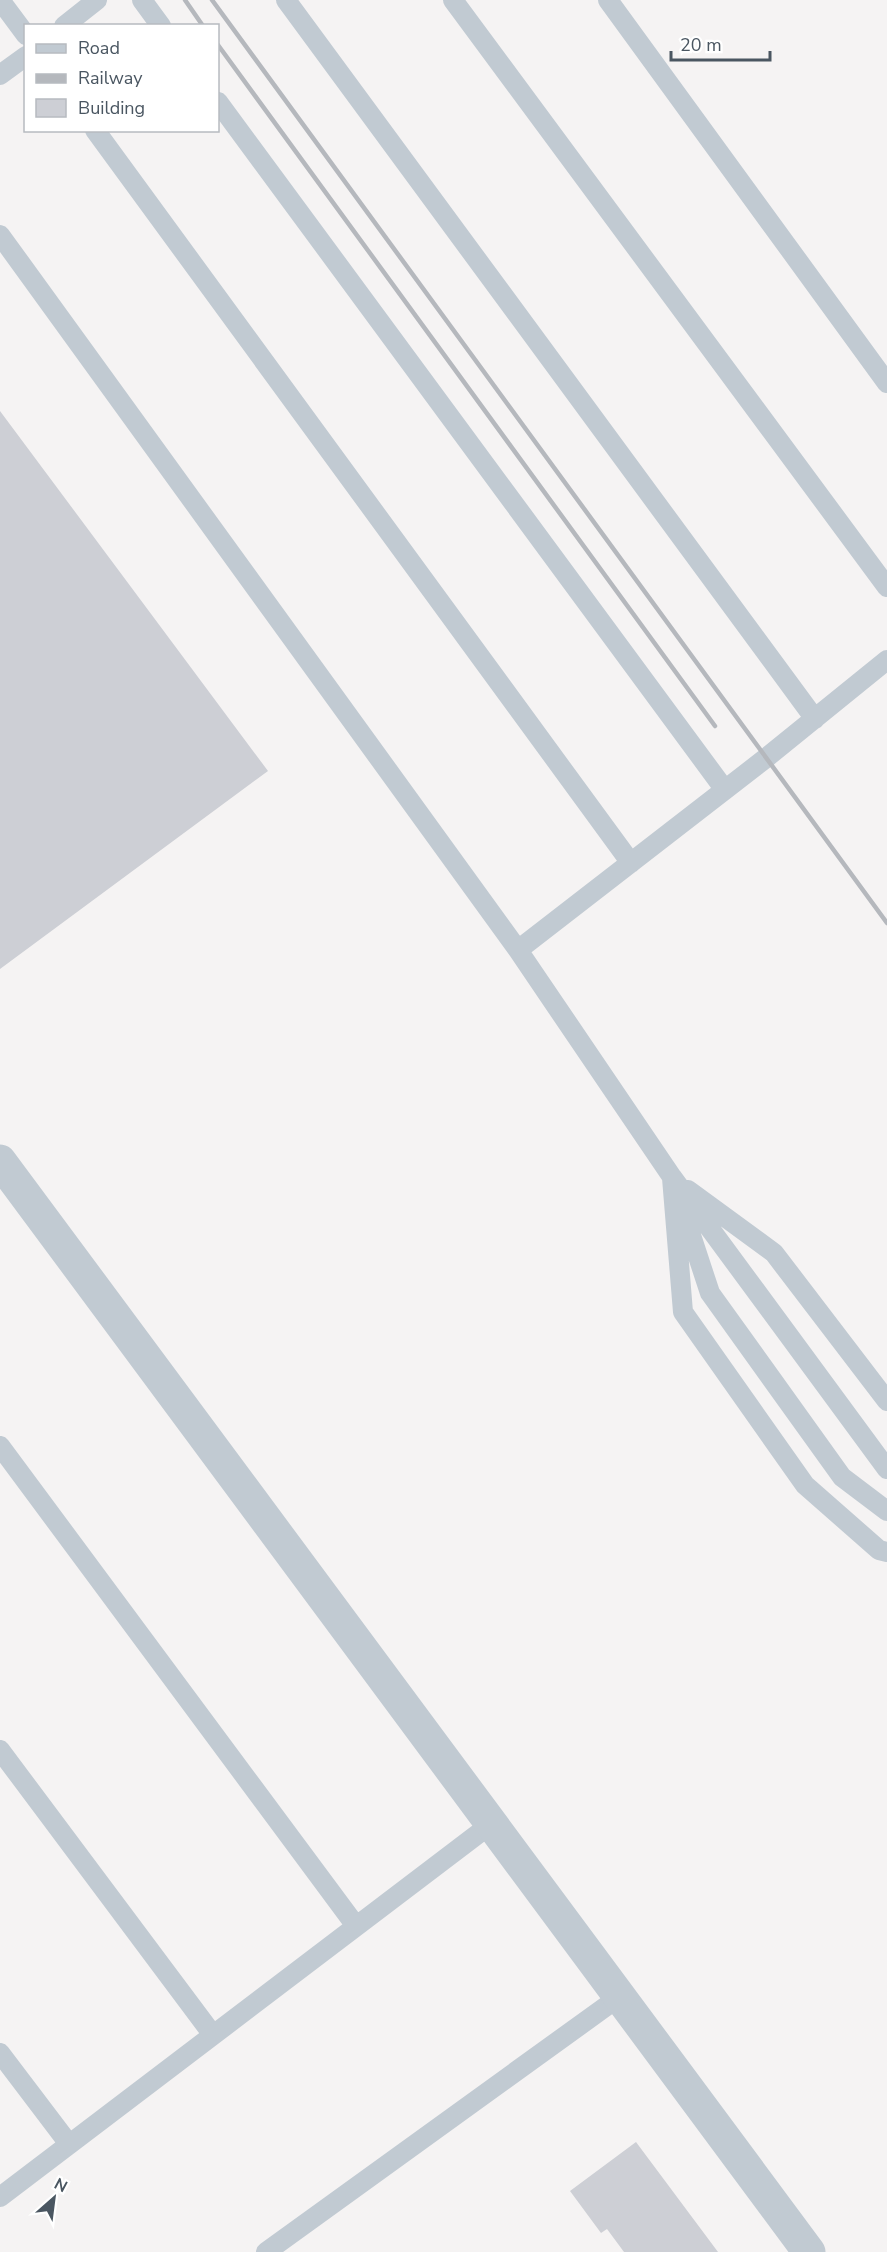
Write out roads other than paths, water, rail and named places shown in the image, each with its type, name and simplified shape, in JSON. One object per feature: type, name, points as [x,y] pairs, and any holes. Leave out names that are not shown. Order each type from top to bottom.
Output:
[{"type":"street","points":[[0,1161],[808,2252]]},
{"type":"lane","points":[[0,0],[24,32]]},
{"type":"lane","points":[[67,24],[97,0]]},
{"type":"lane","points":[[142,0],[160,24]]},
{"type":"lane","points":[[286,0],[815,719]]},
{"type":"lane","points":[[453,0],[887,587]]},
{"type":"lane","points":[[608,0],[887,383]]},
{"type":"lane","points":[[0,75],[24,57]]},
{"type":"lane","points":[[219,103],[725,790]]},
{"type":"lane","points":[[96,132],[631,862]]},
{"type":"lane","points":[[0,235],[518,950],[672,1177],[887,1469]]},
{"type":"lane","points":[[518,950],[725,790],[887,660]]},
{"type":"lane","points":[[672,1177],[774,1253],[887,1401]]},
{"type":"lane","points":[[672,1177],[710,1293],[842,1477],[887,1511]]},
{"type":"lane","points":[[672,1177],[683,1312],[805,1485],[879,1550],[887,1552]]},
{"type":"lane","points":[[0,1446],[356,1926]]},
{"type":"lane","points":[[0,1750],[213,2035]]},
{"type":"lane","points":[[0,2197],[491,1824]]},
{"type":"lane","points":[[266,2252],[619,1997]]},
{"type":"lane","points":[[0,2053],[69,2144]]},
{"type":"railway","points":[[185,0],[202,24]]},
{"type":"railway","points":[[212,0],[887,923]]},
{"type":"railway","points":[[219,46],[715,726]]}]
